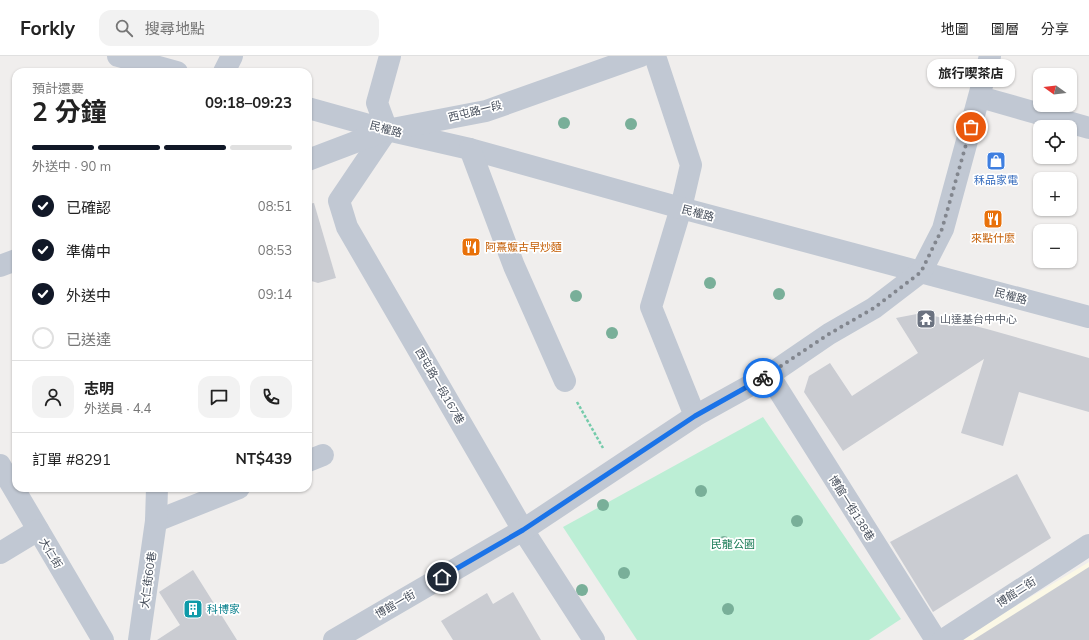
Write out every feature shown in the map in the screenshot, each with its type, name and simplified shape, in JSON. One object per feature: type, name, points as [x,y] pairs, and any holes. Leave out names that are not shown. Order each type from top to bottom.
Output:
[{"type":"street","points":[[118,56],[162,68]]},
{"type":"street","points":[[226,68],[232,56]]},
{"type":"street","points":[[387,130],[377,103],[390,56]]},
{"type":"street","name":"西屯路一段","points":[[312,158],[387,130],[486,111],[590,65],[641,56]]},
{"type":"street","points":[[655,56],[691,166],[681,208],[652,307],[695,416]]},
{"type":"street","points":[[921,272],[942,229],[980,97],[990,56]]},
{"type":"street","points":[[980,97],[1089,128]]},
{"type":"street","name":"民權路","points":[[312,109],[387,130],[470,149],[681,208],[1089,317]]},
{"type":"street","name":"西屯路一段167巷","points":[[387,130],[339,201],[347,227],[523,530],[594,640]]},
{"type":"street","points":[[470,149],[514,266],[565,381]]},
{"type":"street","points":[[0,266],[12,262]]},
{"type":"street","name":"博館一街","points":[[334,640],[523,530],[695,416],[769,375],[829,334],[874,308],[921,272]]},
{"type":"street","name":"博館一街138巷","points":[[769,375],[936,640]]},
{"type":"street","name":"大仁街","points":[[0,465],[12,486]]},
{"type":"street","name":"大仁街","points":[[16,492],[103,640]]},
{"type":"street","name":"大仁街60巷","points":[[139,640],[156,521],[157,492]]},
{"type":"street","points":[[156,521],[229,492]]},
{"type":"street","points":[[0,552],[38,530]]},
{"type":"street","name":"博館二街","points":[[943,640],[1089,545]]},
{"type":"path","points":[[565,381],[614,469]]},
{"type":"shaded area","points":[[1089,562],[1089,640],[959,640]]},
{"type":"green space","name":"民龍公園","points":[[763,417],[901,619],[869,640],[637,640],[563,527]]},
{"type":"building","points":[[312,203],[314,203],[336,278],[318,283],[312,281]]},
{"type":"building","points":[[922,313],[987,329],[1089,358],[1089,412],[1019,392],[1003,446],[961,433],[984,359],[843,451],[804,392],[809,376],[830,363],[852,396],[918,353],[896,318]]},
{"type":"building","points":[[1017,474],[1051,538],[933,612],[890,542]]},
{"type":"building","points":[[1089,567],[1089,640],[973,640]]},
{"type":"building","name":"科博家","points":[[193,570],[237,640],[157,640],[180,625],[159,592]]},
{"type":"building","points":[[513,592],[541,640],[453,640],[441,621],[487,593],[493,604]]},
{"type":"way so far","points":[[763,378],[829,334],[874,308],[921,272],[942,229],[971,127]]},
{"type":"place","name":"旅行喫茶店","points":[[971,127]]},
{"type":"place","name":"秝品家電","points":[[996,161]]},
{"type":"place","name":"來點什麼","points":[[993,219]]},
{"type":"place","name":"阿熹嬤古早炒麵","points":[[471,247]]},
{"type":"place","name":"山達基台中中心","points":[[926,319]]},
{"type":"place","name":"科博家","points":[[193,609]]},
{"type":"route","points":[[442,577],[523,530],[695,416],[763,378]]}]
